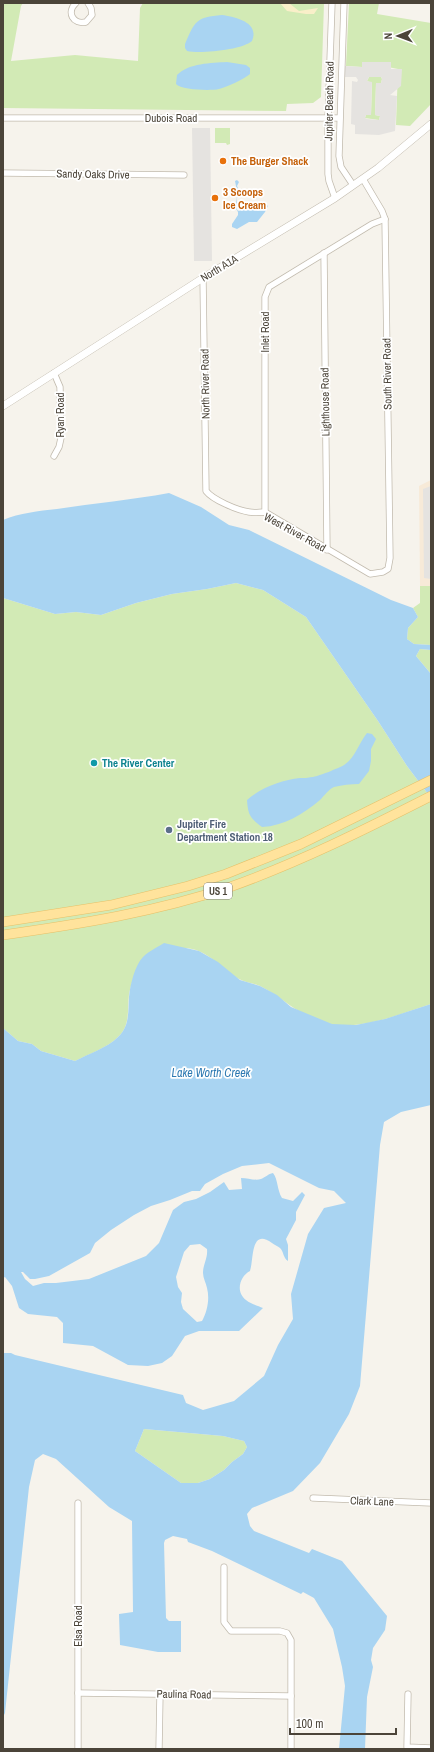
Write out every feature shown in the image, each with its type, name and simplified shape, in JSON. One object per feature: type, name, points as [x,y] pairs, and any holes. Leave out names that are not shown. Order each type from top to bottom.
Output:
[{"type":"main road","name":"US 1","points":[[3,922],[112,905],[188,886],[226,874],[301,844],[431,780]]},
{"type":"main road","name":"US 1","points":[[3,935],[112,919],[229,887],[308,857],[431,796]]},
{"type":"street","points":[[76,3],[72,7],[71,14],[73,19],[80,23],[86,22],[92,15],[91,8],[88,3]]},
{"type":"street","name":"Jupiter Beach Road","points":[[332,3],[328,118],[328,174],[335,198]]},
{"type":"street","name":"Jupiter Beach Road","points":[[344,3],[339,118],[339,156],[341,167],[353,185]]},
{"type":"street","name":"Dubois Road","points":[[3,118],[339,118]]},
{"type":"street","name":"North A1A","points":[[4,404],[203,278],[335,198],[378,168],[431,124]]},
{"type":"street","name":"Sandy Oaks Drive","points":[[3,173],[184,176]]},
{"type":"street","name":"South River Road","points":[[362,179],[382,211],[385,219],[390,558],[388,569],[383,572]]},
{"type":"street","name":"Inlet Road","points":[[265,512],[265,297],[269,288],[372,224],[385,219]]},
{"type":"street","name":"Lighthouse Road","points":[[324,253],[327,550]]},
{"type":"street","name":"North River Road","points":[[203,278],[206,491]]},
{"type":"street","name":"Ryan Road","points":[[54,373],[60,387],[60,438],[59,446],[54,456]]},
{"type":"street","name":"West River Road","points":[[206,491],[210,497],[249,512],[265,512],[370,574],[383,572]]},
{"type":"street","name":"Clark Lane","points":[[313,1498],[431,1503]]},
{"type":"street","name":"Elsa Road","points":[[78,1503],[78,1749]]},
{"type":"street","points":[[224,1567],[224,1622],[231,1631],[280,1631],[287,1633],[291,1640],[291,1749]]},
{"type":"street","name":"Paulina Road","points":[[78,1693],[291,1696]]},
{"type":"street","points":[[159,1749],[160,1694]]},
{"type":"street","points":[[408,1694],[406,1744],[410,1748],[431,1748]]},
{"type":"shaded area","points":[[362,62],[391,62],[391,69],[402,69],[401,86],[390,95],[397,96],[395,131],[379,135],[355,134],[355,125],[351,124],[352,81],[357,82],[358,80],[356,77],[344,77],[344,66],[362,67]],"holes":[[[369,77],[381,77],[381,83],[376,83],[375,115],[380,116],[379,120],[367,119],[365,118],[366,115],[371,115],[372,82],[367,81]]]},
{"type":"shaded area","points":[[192,128],[210,128],[212,261],[194,261]]},
{"type":"shaded area","points":[[431,480],[431,586],[420,586],[419,486]]},
{"type":"shaded area","points":[[431,486],[431,579],[424,578],[423,489]]},
{"type":"green space","points":[[3,3],[23,3],[21,6],[11,61],[75,55],[138,61],[140,8],[143,3],[324,3],[321,97],[313,103],[287,104],[286,111],[3,108]]},
{"type":"green space","points":[[349,3],[379,3],[377,14],[431,23],[431,104],[410,126],[396,125],[398,69],[362,62],[362,67],[346,66]]},
{"type":"green space","points":[[369,77],[381,77],[382,79],[381,83],[376,83],[375,115],[380,116],[379,120],[365,118],[366,115],[371,115],[372,83],[367,81]]},
{"type":"green space","points":[[215,128],[230,128],[230,144],[215,143]]},
{"type":"green space","points":[[236,583],[263,590],[306,617],[378,721],[407,766],[431,798],[431,1004],[396,1016],[371,1022],[347,1025],[324,1023],[305,1015],[262,987],[232,975],[213,959],[199,951],[177,948],[144,957],[141,961],[131,984],[128,1017],[125,1027],[114,1041],[103,1048],[75,1061],[41,1051],[32,1044],[18,1041],[3,1028],[3,598],[55,614],[76,612],[101,615],[136,603],[172,594]]},
{"type":"green space","points":[[420,586],[431,586],[431,645],[414,644],[407,639],[408,628],[418,617],[413,608],[420,603]]},
{"type":"green space","points":[[420,649],[431,650],[431,674],[416,656]]},
{"type":"green space","points":[[144,1429],[223,1436],[244,1441],[247,1447],[243,1454],[224,1470],[210,1479],[198,1483],[181,1483],[135,1451]]},
{"type":"sand","points":[[280,3],[289,3],[299,11],[318,8],[314,14],[306,14],[287,11]]},
{"type":"water","points":[[222,15],[239,19],[249,25],[253,29],[254,35],[252,41],[230,49],[201,52],[187,51],[185,44],[194,25],[207,17]]},
{"type":"water","points":[[227,62],[246,65],[250,68],[250,74],[231,85],[215,90],[190,89],[176,84],[177,75],[188,68],[200,64]]},
{"type":"water","points":[[237,180],[239,182],[237,186],[240,192],[237,198],[237,194],[235,181]]},
{"type":"water","points":[[237,200],[237,210],[239,211],[246,205],[254,207],[262,202],[268,206],[257,222],[249,222],[237,229],[232,227],[232,224],[238,215],[235,207]]},
{"type":"water","points":[[169,493],[201,507],[229,525],[249,530],[391,600],[413,608],[418,617],[408,628],[407,639],[414,644],[431,645],[431,650],[420,649],[416,656],[431,674],[431,798],[407,766],[378,721],[306,617],[263,590],[236,583],[172,594],[136,603],[101,615],[76,612],[55,614],[3,598],[3,520],[36,512]]},
{"type":"water","points":[[367,733],[372,734],[376,739],[371,749],[369,771],[359,784],[334,787],[307,810],[286,822],[262,827],[252,818],[249,813],[247,800],[252,796],[265,788],[279,783],[293,779],[315,777],[344,765],[354,754]]},
{"type":"water","name":"Lake Worth Creek","points":[[164,943],[199,951],[218,962],[240,980],[260,986],[277,995],[291,1007],[332,1024],[356,1025],[385,1019],[431,1004],[431,1105],[401,1112],[384,1122],[380,1145],[360,1386],[349,1414],[320,1463],[293,1491],[252,1508],[247,1514],[250,1526],[254,1531],[309,1553],[312,1549],[342,1561],[387,1616],[385,1630],[373,1648],[371,1660],[373,1667],[367,1697],[365,1749],[339,1749],[345,1686],[342,1667],[333,1629],[314,1598],[303,1592],[301,1594],[212,1551],[188,1542],[187,1539],[173,1536],[165,1540],[164,1543],[166,1618],[169,1621],[181,1621],[181,1652],[158,1652],[120,1645],[119,1614],[133,1612],[132,1521],[109,1507],[56,1459],[43,1454],[35,1460],[29,1487],[5,1713],[3,1717],[3,1353],[11,1353],[183,1395],[186,1403],[203,1410],[234,1401],[264,1376],[278,1345],[293,1319],[291,1294],[308,1234],[324,1208],[346,1203],[334,1191],[319,1188],[269,1163],[242,1166],[205,1184],[200,1191],[192,1191],[151,1206],[134,1215],[111,1230],[95,1243],[90,1253],[49,1276],[30,1279],[23,1272],[21,1272],[25,1279],[33,1286],[44,1283],[89,1279],[146,1256],[159,1243],[173,1210],[184,1202],[196,1199],[210,1192],[224,1182],[229,1190],[242,1189],[241,1178],[259,1180],[273,1173],[282,1198],[293,1201],[302,1192],[305,1195],[296,1212],[296,1220],[286,1239],[288,1245],[288,1261],[279,1247],[265,1239],[260,1239],[256,1242],[254,1247],[250,1271],[241,1280],[240,1289],[243,1297],[250,1303],[263,1308],[239,1331],[199,1331],[185,1336],[172,1356],[162,1363],[148,1366],[128,1365],[93,1346],[63,1343],[63,1323],[57,1317],[28,1314],[19,1308],[12,1286],[5,1277],[3,1278],[3,1028],[18,1041],[32,1044],[41,1051],[75,1061],[103,1048],[114,1041],[125,1028],[128,1018],[130,987],[140,961],[145,955]],"holes":[[[200,1244],[207,1249],[203,1277],[207,1286],[208,1301],[207,1310],[202,1321],[197,1322],[183,1309],[181,1302],[182,1293],[178,1287],[176,1277],[184,1252],[190,1245]],[[144,1429],[223,1436],[244,1441],[247,1447],[243,1454],[224,1470],[210,1479],[198,1483],[181,1483],[135,1451]]]},
{"type":"place","name":"The Burger Shack","points":[[223,161]]},
{"type":"place","name":"3 Scoops Ice Cream","points":[[215,198]]},
{"type":"place","name":"The River Center","points":[[94,763]]},
{"type":"place","name":"Jupiter Fire Department Station 18","points":[[169,830]]}]
